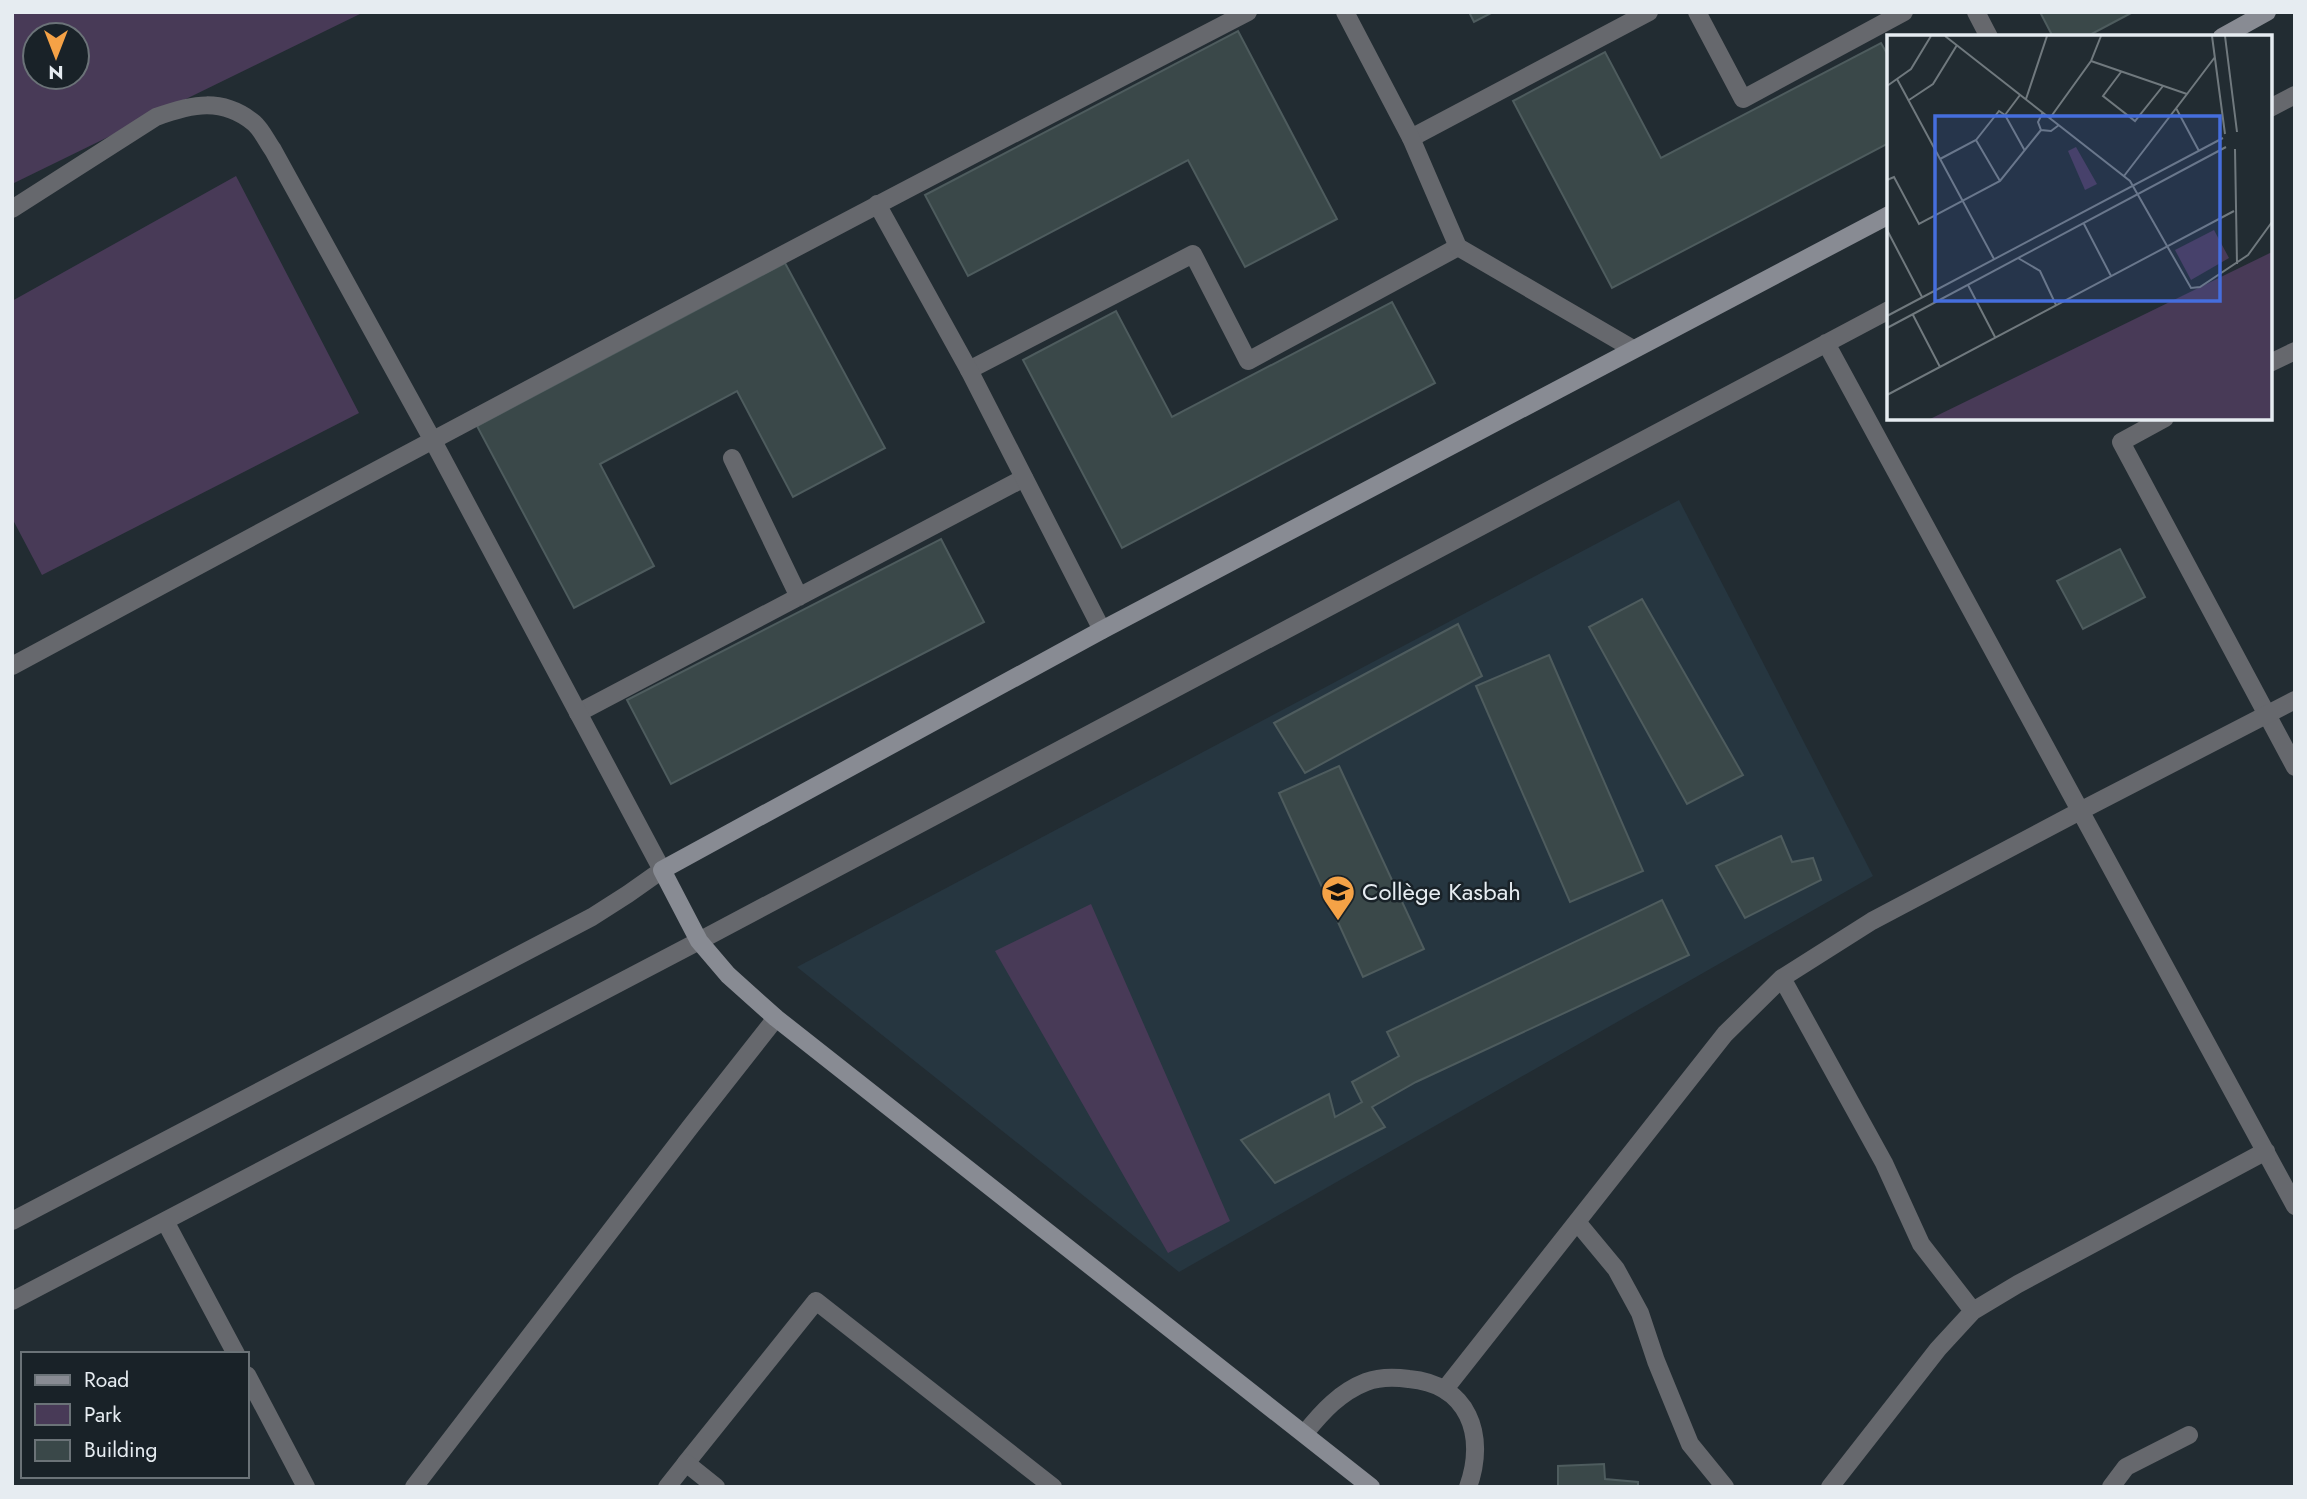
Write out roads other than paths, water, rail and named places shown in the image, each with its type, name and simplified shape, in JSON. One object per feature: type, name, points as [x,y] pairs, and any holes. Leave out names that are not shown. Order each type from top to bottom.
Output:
[{"type":"street","points":[[12,666],[432,439],[1248,12]]},
{"type":"street","points":[[1345,12],[1411,138],[1458,247],[1633,349]]},
{"type":"street","points":[[1411,138],[1649,12]]},
{"type":"street","points":[[1697,12],[1743,99],[1904,12]]},
{"type":"street","points":[[1976,12],[1988,35]]},
{"type":"street","points":[[2226,35],[2267,12]]},
{"type":"street","points":[[2272,107],[2295,95]]},
{"type":"street","points":[[12,209],[156,117],[183,107],[210,104],[234,111],[255,124],[273,150],[432,439],[699,941],[728,975],[776,1018],[1371,1487]]},
{"type":"street","points":[[877,204],[969,370],[1102,630]]},
{"type":"street","points":[[12,1222],[592,917],[662,870],[1102,630],[1887,216]]},
{"type":"street","points":[[969,370],[1193,254],[1248,361],[1458,247]]},
{"type":"street","points":[[12,1301],[699,941],[1887,311]]},
{"type":"street","points":[[1826,343],[2295,1206]]},
{"type":"street","points":[[2272,362],[2295,351]]},
{"type":"street","points":[[2161,420],[2120,442],[2295,767]]},
{"type":"street","points":[[732,458],[799,597]]},
{"type":"street","points":[[578,713],[1024,478]]},
{"type":"street","points":[[1445,1389],[1726,1034],[1782,978],[1872,921],[2295,701]]},
{"type":"street","points":[[1782,978],[1884,1163],[1921,1244],[1973,1311]]},
{"type":"street","points":[[414,1487],[776,1018]]},
{"type":"street","points":[[1830,1487],[1938,1349],[1973,1311],[2018,1284],[2266,1151]]},
{"type":"street","points":[[165,1221],[235,1352]]},
{"type":"street","points":[[1577,1222],[1616,1269],[1640,1313],[1690,1444],[1724,1487]]},
{"type":"street","points":[[667,1487],[816,1301],[1053,1487]]},
{"type":"street","points":[[248,1377],[306,1487]]},
{"type":"street","points":[[1305,1433],[1326,1408],[1346,1392],[1368,1381],[1394,1377],[1422,1380],[1445,1389],[1463,1406],[1474,1427],[1476,1451],[1468,1487]]},
{"type":"street","points":[[2111,1487],[2126,1467],[2189,1435]]},
{"type":"street","points":[[686,1463],[716,1487]]},
{"type":"place","name":"Collège Kasbah","points":[[1338,922]]}]
